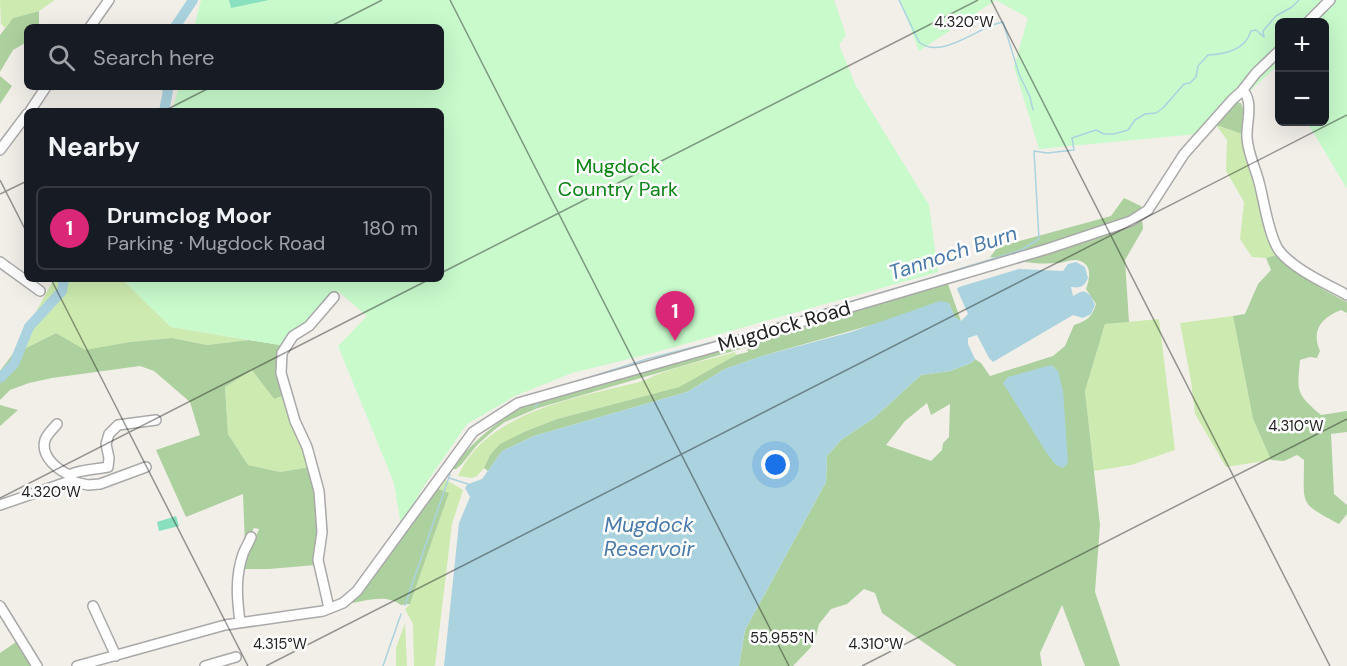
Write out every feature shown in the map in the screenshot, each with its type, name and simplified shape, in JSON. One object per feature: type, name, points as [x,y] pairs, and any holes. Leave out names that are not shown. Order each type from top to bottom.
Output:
[{"type":"street","points":[[92,24],[109,0]]},
{"type":"street","points":[[1312,18],[1330,0]]},
{"type":"street","name":"Mugdock Road","points":[[77,666],[108,662],[116,656],[240,622],[329,608],[343,603],[357,591],[473,432],[518,403],[1047,249],[1141,217],[1148,210],[1184,154],[1275,55]]},
{"type":"street","points":[[31,108],[44,90]]},
{"type":"street","points":[[1241,92],[1245,93],[1248,100],[1247,138],[1250,157],[1279,249],[1306,272],[1347,295]]},
{"type":"street","points":[[0,150],[24,118]]},
{"type":"street","points":[[0,262],[24,279]]},
{"type":"street","points":[[28,282],[40,291]]},
{"type":"street","points":[[329,608],[318,560],[322,532],[319,491],[307,447],[295,422],[281,373],[282,353],[293,336],[309,326],[334,297]]},
{"type":"street","points":[[0,505],[71,479],[78,471],[88,472],[108,467],[106,444],[109,434],[118,425],[156,420]]},
{"type":"street","points":[[57,424],[45,441],[45,450],[55,466],[71,479],[88,486],[100,484],[146,467]]},
{"type":"street","points":[[240,622],[236,594],[237,579],[243,552],[252,537]]},
{"type":"street","points":[[0,606],[37,666]]},
{"type":"street","points":[[93,606],[116,656]]},
{"type":"street","points":[[205,666],[236,657]]},
{"type":"green space","points":[[0,0],[55,0],[39,11],[13,18],[5,28],[1,24]]},
{"type":"green space","name":"Mugdock Country Park","points":[[201,0],[834,0],[846,35],[839,45],[856,86],[929,205],[938,272],[653,353],[572,373],[515,396],[467,424],[422,489],[401,526],[394,483],[338,346],[367,316],[339,292],[316,323],[280,345],[171,327],[125,282],[444,282],[444,108],[173,108],[178,90],[444,90],[444,24],[195,24]]},
{"type":"green space","points":[[229,0],[269,0],[231,8]]},
{"type":"green space","points":[[900,0],[996,0],[919,51]]},
{"type":"green space","points":[[996,0],[1347,0],[1347,189],[1309,126],[1329,126],[1329,18],[1275,18],[1275,68],[1251,90],[1242,85],[1197,134],[1039,149],[1014,67],[1028,18]]},
{"type":"green space","points":[[39,11],[39,24],[24,24],[24,44],[13,50],[0,72],[0,35],[13,18]]},
{"type":"green space","points":[[0,76],[12,86],[0,104]]},
{"type":"green space","points":[[1236,102],[1241,103],[1243,109],[1242,134],[1216,125],[1228,108]]},
{"type":"green space","points":[[1216,125],[1242,134],[1276,255],[1266,258],[1252,257],[1240,239],[1244,202],[1226,171],[1227,140]]},
{"type":"green space","points":[[1124,198],[1141,206],[1143,229],[1125,260],[1129,322],[1105,324],[1085,391],[1100,525],[1095,592],[1120,666],[1085,666],[1062,605],[1040,653],[1042,666],[957,666],[882,613],[875,593],[864,589],[847,604],[831,609],[819,624],[814,644],[793,666],[739,666],[745,630],[826,482],[827,456],[841,440],[874,418],[921,375],[950,371],[971,363],[975,359],[981,363],[990,376],[1053,356],[1065,346],[1074,325],[1086,320],[1093,312],[1096,304],[1086,289],[1089,278],[1087,265],[1074,260],[1040,263],[990,257],[998,247],[1111,216]],"holes":[[[1054,367],[1059,388],[1064,468],[1005,380]],[[927,403],[931,415],[950,404],[949,437],[943,443],[942,450],[931,461],[886,445],[905,421]]]},
{"type":"green space","points":[[1276,255],[1313,283],[1347,302],[1347,313],[1341,310],[1323,321],[1317,331],[1317,344],[1320,351],[1317,358],[1310,357],[1300,360],[1298,379],[1303,397],[1321,415],[1347,411],[1347,432],[1331,434],[1334,494],[1347,505],[1347,514],[1339,524],[1316,511],[1306,501],[1304,460],[1297,455],[1284,461],[1271,460],[1253,419],[1233,316],[1245,314],[1258,284],[1271,270],[1266,258]]},
{"type":"green space","points":[[52,282],[125,282],[171,327],[249,340],[207,345],[172,338],[130,342],[85,351],[56,333],[12,355]]},
{"type":"green space","points":[[948,284],[961,321],[955,318],[949,303],[762,356],[725,369],[687,392],[534,436],[502,451],[488,471],[484,468],[490,455],[500,444],[526,431],[557,419],[679,387],[736,355],[748,352],[747,347],[538,408],[505,422],[477,445],[461,465],[456,469],[451,469],[485,434],[524,406]]},
{"type":"green space","points":[[1233,316],[1253,419],[1271,460],[1226,467],[1195,414],[1180,323]]},
{"type":"green space","points":[[1159,319],[1175,450],[1131,465],[1094,471],[1085,391],[1105,324]]},
{"type":"green space","points":[[56,333],[85,350],[172,338],[207,345],[249,340],[280,345],[278,373],[285,395],[274,399],[252,370],[225,387],[228,434],[248,465],[280,472],[310,467],[318,511],[316,565],[242,569],[259,529],[254,528],[245,545],[243,494],[186,517],[156,450],[200,435],[190,402],[154,371],[140,366],[52,378],[10,390],[0,400],[0,371],[12,355]]},
{"type":"green space","points":[[735,352],[736,355],[679,387],[557,419],[526,431],[500,445],[490,455],[477,476],[472,478],[458,476],[472,454],[490,436],[536,411]]},
{"type":"green space","points":[[252,370],[274,399],[285,395],[310,467],[280,472],[248,465],[228,434],[225,387]]},
{"type":"green space","points":[[0,405],[18,410],[0,426]]},
{"type":"green space","points":[[445,479],[463,490],[452,524],[435,666],[414,666],[413,624],[405,609],[410,604],[449,493],[436,488]]},
{"type":"green space","points":[[436,488],[449,493],[410,604],[401,605],[384,599],[352,603],[347,601]]},
{"type":"green space","points":[[176,516],[179,526],[159,531],[157,522]]},
{"type":"green space","points":[[405,623],[407,666],[396,666],[396,648]]},
{"type":"green space","points":[[16,642],[31,666],[0,666],[0,653]]},
{"type":"water","name":"Mugdock Reservoir","points":[[1076,262],[1085,267],[1088,278],[1081,287],[1071,287],[1073,296],[1084,291],[1091,296],[1095,305],[1091,314],[1083,318],[1073,315],[993,362],[977,335],[968,338],[968,344],[975,359],[971,363],[950,371],[921,375],[874,418],[841,440],[827,456],[826,482],[745,630],[739,666],[444,666],[459,523],[470,497],[465,488],[468,484],[482,479],[502,451],[534,436],[687,392],[725,369],[762,356],[851,332],[940,301],[949,303],[955,317],[961,321],[968,314],[957,289],[959,287],[1019,269],[1063,271],[1068,264]]},
{"type":"water","points":[[1051,365],[1058,371],[1063,391],[1068,463],[1063,468],[1056,465],[1048,455],[1003,383],[1008,377]]},
{"type":"waterway","points":[[177,24],[193,0]]},
{"type":"waterway","points":[[899,0],[919,42],[928,47],[949,45],[1003,22],[1033,110]]},
{"type":"waterway","name":"Tannoch Burn","points":[[565,385],[1021,250],[1039,239],[1034,151],[1047,153],[1074,150],[1072,138],[1096,130],[1104,134],[1128,130],[1135,120],[1145,114],[1156,113],[1184,84],[1190,83],[1196,77],[1198,66],[1208,55],[1221,54],[1240,47],[1251,31],[1256,30],[1264,37],[1263,31],[1276,16],[1299,0]]},
{"type":"waterway","points":[[165,108],[168,90]]},
{"type":"waterway","points":[[0,378],[14,364],[29,327],[62,291],[64,282]]},
{"type":"waterway","name":"Tannoch Burn","points":[[535,407],[540,402]]},
{"type":"waterway","name":"Tannoch Burn","points":[[405,605],[450,474]]},
{"type":"waterway","points":[[449,478],[468,484]]},
{"type":"waterway","name":"Tannoch Burn","points":[[383,666],[401,614]]},
{"type":"place","name":"Drumclog Moor","points":[[675,341]]}]
